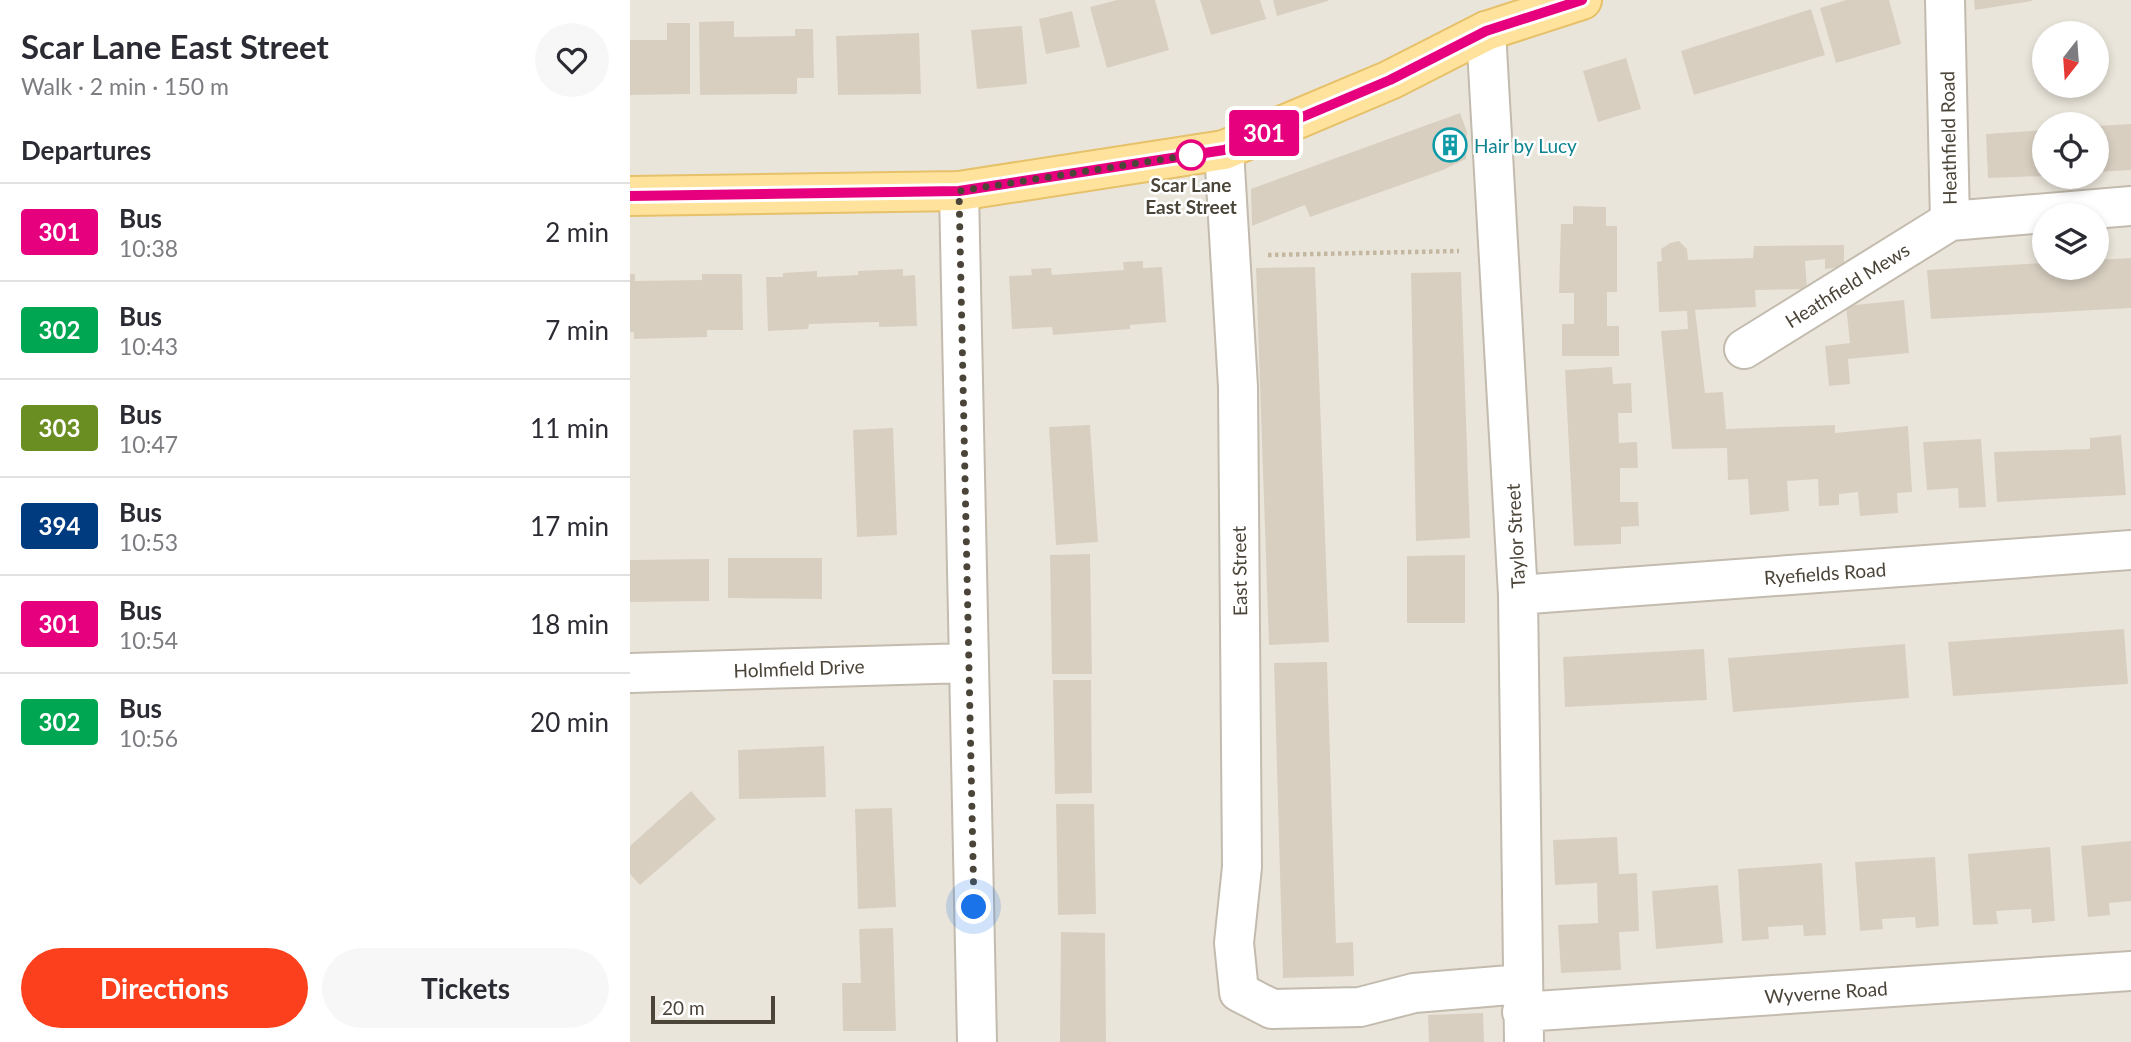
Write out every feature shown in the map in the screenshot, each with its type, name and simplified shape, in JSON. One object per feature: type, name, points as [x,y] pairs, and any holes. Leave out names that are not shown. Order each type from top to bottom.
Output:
[{"type":"main road","points":[[630,196],[959,191],[1224,150],[1390,80],[1486,31],[1582,0]]},
{"type":"street","name":"Heathfield Road","points":[[1945,0],[1950,220],[2131,206]]},
{"type":"street","name":"Taylor Street","points":[[1486,31],[1518,596],[1522,1013]]},
{"type":"street","name":"East Street","points":[[1224,150],[1238,387],[1242,867],[1234,943],[1240,992],[1272,1009],[1360,1007]]},
{"type":"street","points":[[959,191],[977,1042]]},
{"type":"street","name":"Heathfield Mews","points":[[1744,349],[1950,220]]},
{"type":"street","name":"Ryefields Road","points":[[1518,596],[2131,550]]},
{"type":"street","name":"Holmfield Drive","points":[[630,673],[968,663]]},
{"type":"street","name":"Wyverne Road","points":[[1360,1007],[1414,993],[1522,1013],[2131,971]]},
{"type":"path","points":[[1230,256],[1499,250]]},
{"type":"shaded area","points":[[630,0],[2131,0],[2131,1042],[630,1042]]},
{"type":"building","points":[[1117,0],[1155,0],[1169,50],[1107,68],[1090,7]]},
{"type":"building","points":[[1200,0],[1260,0],[1266,19],[1211,35]]},
{"type":"building","points":[[1273,0],[1328,0],[1328,1],[1277,16]]},
{"type":"building","points":[[1846,0],[1889,0],[1901,44],[1836,63],[1820,8]]},
{"type":"building","points":[[1974,0],[2032,0],[2032,1],[1975,10]]},
{"type":"building","points":[[1811,9],[1825,55],[1694,95],[1681,51]]},
{"type":"building","points":[[1072,11],[1080,47],[1046,54],[1039,19]]},
{"type":"building","points":[[734,21],[734,37],[795,36],[795,29],[813,29],[814,78],[797,78],[797,94],[700,95],[699,22]]},
{"type":"building","points":[[667,23],[690,23],[690,94],[630,95],[630,40],[667,40]]},
{"type":"building","points":[[1022,26],[1027,84],[977,89],[971,30]]},
{"type":"building","points":[[919,33],[921,94],[838,95],[836,36]]},
{"type":"building","points":[[1626,58],[1641,109],[1598,122],[1583,71]]},
{"type":"building","points":[[1460,113],[1467,132],[1466,159],[1443,170],[1310,217],[1305,205],[1252,226],[1251,189]]},
{"type":"building","points":[[2131,124],[2131,170],[2109,171],[2109,125]]},
{"type":"building","points":[[2032,131],[2032,176],[1988,178],[1986,134]]},
{"type":"building","points":[[1573,206],[1606,207],[1606,226],[1617,226],[1617,292],[1607,292],[1607,326],[1619,326],[1619,356],[1562,356],[1562,324],[1574,324],[1574,293],[1559,293],[1561,224],[1573,224]]},
{"type":"building","points":[[1679,241],[1687,249],[1688,260],[1753,258],[1754,246],[1844,245],[1844,267],[1825,269],[1825,259],[1805,261],[1807,289],[1755,290],[1756,307],[1695,310],[1705,393],[1723,392],[1726,429],[1835,425],[1835,433],[1908,426],[1912,492],[1897,493],[1898,513],[1860,516],[1858,492],[1839,494],[1839,505],[1819,506],[1818,479],[1787,481],[1789,511],[1750,515],[1748,479],[1728,480],[1727,448],[1672,449],[1661,331],[1688,329],[1687,311],[1659,312],[1657,262],[1662,261],[1661,249]]},
{"type":"building","points":[[2131,258],[2131,308],[1931,319],[1927,270],[2032,264],[2032,280],[2109,280],[2109,259]]},
{"type":"building","points":[[1143,261],[1143,268],[1162,267],[1166,322],[1130,325],[1130,329],[1053,335],[1052,327],[1012,329],[1009,276],[1032,275],[1031,269],[1051,268],[1052,275],[1124,270],[1123,262]]},
{"type":"building","points":[[1315,267],[1329,642],[1269,645],[1256,268]]},
{"type":"building","points":[[903,269],[903,276],[915,275],[917,326],[879,327],[879,322],[809,324],[808,329],[768,331],[766,277],[817,271],[817,277],[858,275],[858,271]]},
{"type":"building","points":[[1461,272],[1470,538],[1416,541],[1411,273]]},
{"type":"building","points":[[630,274],[635,274],[635,281],[702,280],[702,274],[742,274],[743,330],[707,330],[707,337],[634,339],[634,332],[630,332]]},
{"type":"building","points":[[1904,300],[1909,353],[1848,359],[1850,384],[1829,386],[1825,346],[1850,343],[1846,306]]},
{"type":"building","points":[[1612,367],[1613,384],[1631,383],[1632,413],[1618,413],[1619,443],[1637,442],[1638,468],[1620,468],[1620,502],[1638,502],[1639,526],[1621,527],[1621,544],[1574,546],[1565,370]]},
{"type":"building","points":[[1090,425],[1098,542],[1056,545],[1049,427]]},
{"type":"building","points":[[893,428],[897,535],[857,537],[853,430]]},
{"type":"building","points":[[2121,435],[2126,495],[1997,502],[1994,452],[2090,449],[2090,438]]},
{"type":"building","points":[[1981,439],[1986,507],[1959,508],[1958,488],[1927,490],[1923,442]]},
{"type":"building","points":[[1090,554],[1092,674],[1052,674],[1050,555]]},
{"type":"building","points":[[1465,555],[1465,623],[1407,623],[1407,556]]},
{"type":"building","points":[[728,558],[822,558],[822,599],[728,598]]},
{"type":"building","points":[[709,559],[709,601],[630,602],[630,560]]},
{"type":"building","points":[[2124,629],[2128,684],[1953,696],[1948,642]]},
{"type":"building","points":[[1905,644],[1909,698],[1733,712],[1728,658]]},
{"type":"building","points":[[1704,649],[1707,700],[1565,707],[1563,657]]},
{"type":"building","points":[[1327,662],[1336,943],[1353,942],[1354,976],[1283,978],[1274,663]]},
{"type":"building","points":[[1053,680],[1091,680],[1092,793],[1055,794]]},
{"type":"building","points":[[824,746],[826,797],[739,799],[738,750]]},
{"type":"building","points":[[691,791],[716,819],[640,885],[630,874],[630,846]]},
{"type":"building","points":[[1056,804],[1094,804],[1096,914],[1058,915]]},
{"type":"building","points":[[892,808],[896,907],[858,909],[855,809]]},
{"type":"building","points":[[1617,837],[1619,874],[1637,873],[1639,931],[1619,932],[1621,970],[1561,973],[1558,925],[1598,923],[1597,883],[1555,885],[1553,840]]},
{"type":"building","points":[[2131,841],[2131,901],[2109,903],[2110,915],[2088,917],[2081,846]]},
{"type":"building","points":[[2050,847],[2055,921],[2032,923],[2031,909],[1996,911],[1998,924],[1973,925],[1968,854]]},
{"type":"building","points":[[1935,857],[1939,926],[1916,928],[1915,917],[1882,919],[1883,929],[1860,931],[1855,862]]},
{"type":"building","points":[[1822,863],[1826,935],[1804,936],[1803,925],[1768,927],[1769,939],[1742,941],[1738,869]]},
{"type":"building","points":[[1718,885],[1723,943],[1656,949],[1652,891]]},
{"type":"building","points":[[893,928],[896,1031],[843,1031],[842,983],[861,983],[859,929]]},
{"type":"building","points":[[1061,932],[1105,933],[1106,1042],[1060,1042]]},
{"type":"building","points":[[1483,1013],[1484,1042],[1429,1042],[1428,1015]]},
{"type":"bus line","name":"301","points":[[630,196],[959,191],[1224,150],[1390,80],[1486,31],[1582,0]]},
{"type":"place","name":"Hair by Lucy","points":[[1450,145]]},
{"type":"place","name":"Scar Lane East Street","points":[[1191,155]]},
{"type":"route","points":[[974,907],[959,191],[1197,154],[1191,155]]}]
